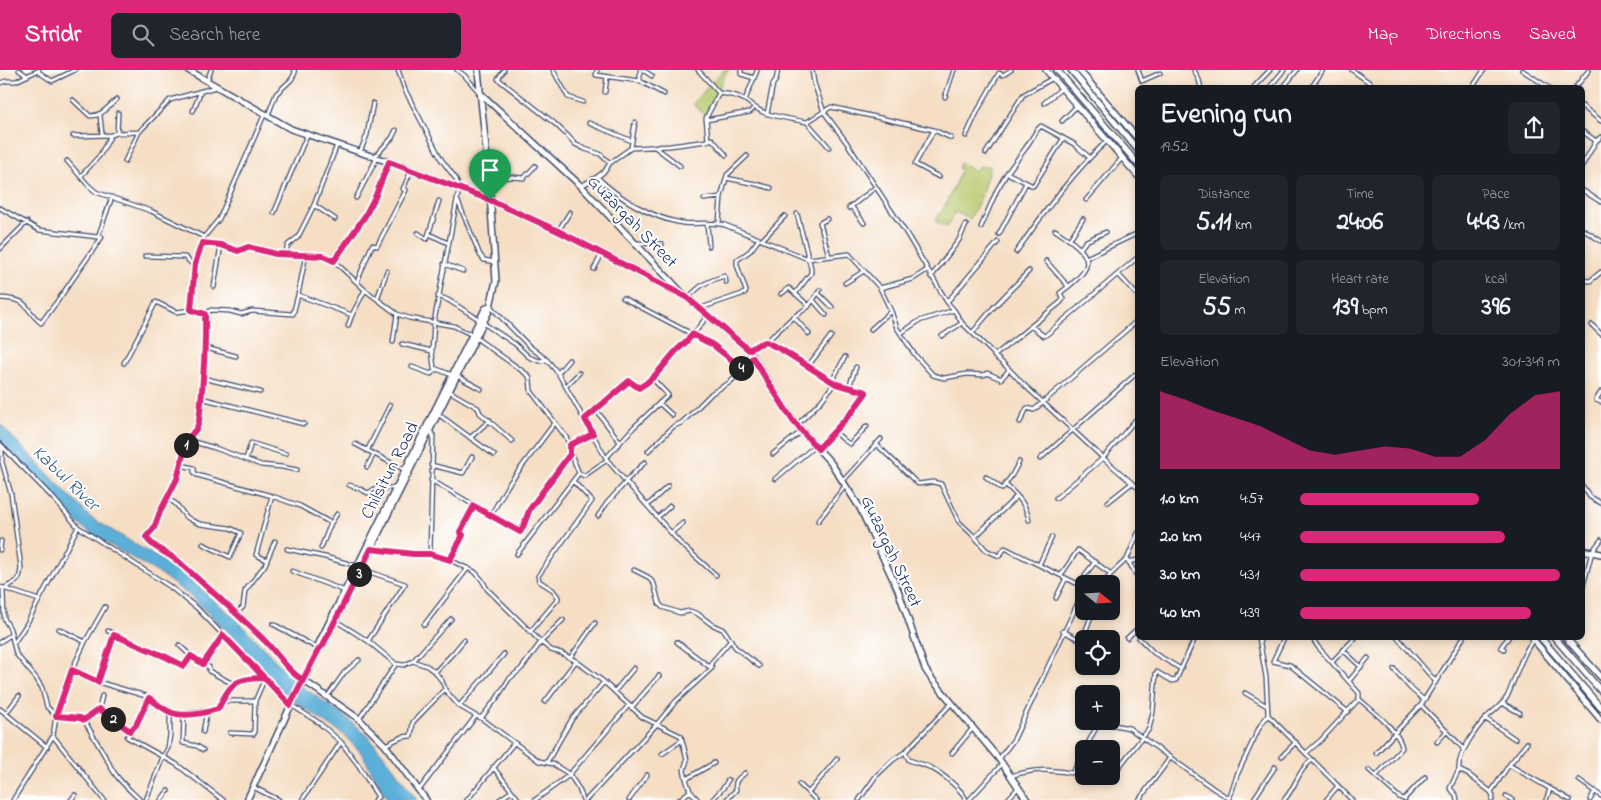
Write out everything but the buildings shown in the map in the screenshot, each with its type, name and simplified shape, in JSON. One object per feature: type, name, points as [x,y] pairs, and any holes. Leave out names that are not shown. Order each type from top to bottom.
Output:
[{"type":"main road","points":[[188,70],[291,129],[389,162],[490,200],[558,231],[686,297]]},
{"type":"main road","name":"Chilsitun Road","points":[[247,800],[291,703],[336,621],[396,488],[481,322],[489,311],[496,281],[489,179],[478,70]]},
{"type":"main road","points":[[1046,70],[1135,173]]},
{"type":"main road","points":[[1057,70],[1135,161]]},
{"type":"main road","points":[[1070,70],[1135,147]]},
{"type":"main road","points":[[1079,70],[1135,136]]},
{"type":"main road","name":"Guzargah Street","points":[[480,93],[581,186],[686,297],[749,350],[797,425],[830,463],[860,508],[898,590],[925,669],[1011,776],[1027,800]]},
{"type":"main road","points":[[1109,143],[1117,141],[1130,130]]},
{"type":"main road","name":"Chilsitun Road","points":[[319,649],[319,643],[345,591],[371,549],[430,431],[455,375]]},
{"type":"main road","points":[[1585,551],[1601,554]]},
{"type":"main road","points":[[1534,640],[1601,720]]},
{"type":"main road","points":[[1543,640],[1601,708]]},
{"type":"main road","points":[[1557,640],[1601,691]]},
{"type":"main road","points":[[1568,640],[1600,676]]},
{"type":"main road","points":[[302,682],[327,696],[360,719],[385,745],[426,800]]},
{"type":"street","points":[[18,70],[27,76]]},
{"type":"street","points":[[0,83],[16,81],[38,71],[52,81],[75,70]]},
{"type":"street","points":[[207,81],[211,70]]},
{"type":"street","points":[[191,310],[195,264],[204,237],[219,219],[276,94],[293,77],[294,70]]},
{"type":"street","points":[[398,70],[405,90],[441,159],[456,179],[459,189],[434,322],[433,366],[481,388]]},
{"type":"street","points":[[457,70],[480,93]]},
{"type":"street","points":[[504,70],[498,79],[554,123],[575,144],[585,150],[600,154],[610,163]]},
{"type":"street","points":[[553,70],[568,96],[583,102]]},
{"type":"street","points":[[597,70],[596,76],[640,81],[664,94]]},
{"type":"street","points":[[640,81],[641,70],[652,76]]},
{"type":"street","points":[[698,70],[719,93],[732,94],[766,114],[807,122],[829,147]]},
{"type":"street","points":[[741,70],[741,74],[754,78]]},
{"type":"street","points":[[766,114],[778,70]]},
{"type":"street","points":[[812,70],[814,83],[824,112],[847,143],[914,245],[931,277],[962,323],[1073,431],[1135,486]]},
{"type":"street","points":[[945,97],[954,70]]},
{"type":"street","points":[[966,136],[999,73],[1002,75],[1011,70]]},
{"type":"street","points":[[1138,70],[1142,81],[1160,73]]},
{"type":"street","points":[[1194,70],[1200,85]]},
{"type":"street","points":[[1257,85],[1270,70]]},
{"type":"street","points":[[1272,85],[1284,70]]},
{"type":"street","points":[[1285,85],[1297,70]]},
{"type":"street","points":[[1312,85],[1323,70]]},
{"type":"street","points":[[1352,70],[1373,85]]},
{"type":"street","points":[[1474,85],[1484,70]]},
{"type":"street","points":[[1522,70],[1544,85]]},
{"type":"street","points":[[1577,85],[1589,70]]},
{"type":"street","points":[[745,100],[757,71]]},
{"type":"street","points":[[604,92],[607,77]]},
{"type":"street","points":[[986,153],[1022,95],[1053,78]]},
{"type":"street","points":[[125,161],[139,132],[170,100],[217,86]]},
{"type":"street","points":[[1044,103],[1062,88]]},
{"type":"street","points":[[194,111],[202,90]]},
{"type":"street","points":[[708,140],[706,120],[719,93]]},
{"type":"street","points":[[74,100],[90,116],[100,115],[116,99]]},
{"type":"street","points":[[360,152],[367,135],[374,103]]},
{"type":"street","points":[[1062,122],[1077,106]]},
{"type":"street","points":[[807,122],[824,112],[828,107],[831,107],[934,130],[951,138]]},
{"type":"street","points":[[706,120],[750,112],[754,108]]},
{"type":"street","points":[[1585,108],[1601,121]]},
{"type":"street","points":[[117,133],[118,113]]},
{"type":"street","points":[[100,115],[102,134]]},
{"type":"street","points":[[631,148],[635,122]]},
{"type":"street","points":[[590,123],[632,141]]},
{"type":"street","points":[[981,226],[994,195],[1007,173],[1041,126],[1074,144],[1089,157]]},
{"type":"street","points":[[356,198],[375,158],[392,138],[396,130]]},
{"type":"street","points":[[934,130],[915,164],[939,177]]},
{"type":"street","points":[[73,136],[139,132]]},
{"type":"street","points":[[1585,133],[1596,141]]},
{"type":"street","points":[[81,176],[100,155],[111,134]]},
{"type":"street","points":[[274,213],[308,135]]},
{"type":"street","points":[[1585,161],[1596,141],[1601,137]]},
{"type":"street","points":[[1007,173],[1033,186],[1063,138]]},
{"type":"street","points":[[581,186],[605,171],[610,163],[631,148],[670,146],[713,139],[726,155]]},
{"type":"street","points":[[1016,252],[1056,196],[1089,157],[1109,143]]},
{"type":"street","points":[[285,254],[288,244],[298,237],[314,205],[337,144]]},
{"type":"street","points":[[653,146],[680,166]]},
{"type":"street","points":[[719,223],[720,197],[727,175],[747,156]]},
{"type":"street","points":[[1086,200],[1122,158]]},
{"type":"street","points":[[68,161],[96,192],[158,214],[204,237]]},
{"type":"street","points":[[334,261],[365,216],[389,162]]},
{"type":"street","points":[[489,179],[524,178],[535,166]]},
{"type":"street","points":[[357,282],[372,245],[377,246],[406,190],[403,189],[411,171]]},
{"type":"street","points":[[597,177],[615,194],[655,214],[684,223],[719,223],[808,259],[848,254],[880,288],[892,311],[900,333],[915,355],[933,375],[944,378],[967,374],[984,375],[987,373],[1000,379],[1009,370]]},
{"type":"street","points":[[726,178],[770,188]]},
{"type":"street","points":[[999,234],[1026,183]]},
{"type":"street","points":[[864,224],[850,207],[876,187]]},
{"type":"street","points":[[1585,192],[1601,202]]},
{"type":"street","points":[[98,236],[112,197]]},
{"type":"street","points":[[704,199],[720,197]]},
{"type":"street","points":[[457,198],[480,255],[484,260],[495,262]]},
{"type":"street","points":[[418,233],[426,239],[439,201]]},
{"type":"street","points":[[314,205],[335,219]]},
{"type":"street","points":[[0,208],[39,230],[102,236],[41,323],[22,302],[16,299],[0,298]]},
{"type":"street","points":[[558,231],[570,212]]},
{"type":"street","points":[[795,294],[810,273],[797,214]]},
{"type":"street","points":[[700,308],[746,291],[737,260],[750,251],[785,216]]},
{"type":"street","points":[[827,219],[820,223],[829,256]]},
{"type":"street","points":[[1069,240],[1083,219]]},
{"type":"street","points":[[0,249],[27,222]]},
{"type":"street","points":[[708,223],[709,246]]},
{"type":"street","points":[[931,277],[959,240],[966,225]]},
{"type":"street","points":[[994,356],[1061,302],[1060,293],[1084,272],[1086,258],[1080,249],[1054,230]]},
{"type":"street","points":[[1585,231],[1601,241]]},
{"type":"street","points":[[1080,249],[1086,241],[1106,232]]},
{"type":"street","points":[[428,234],[448,243]]},
{"type":"street","points":[[1086,258],[1135,234]]},
{"type":"street","points":[[947,302],[998,242]]},
{"type":"street","points":[[202,243],[221,245],[238,251],[248,247],[270,253],[323,256],[334,261],[366,290],[398,314],[408,318],[454,326],[474,337],[528,375],[531,391],[554,424],[566,437],[570,445],[570,454],[579,473],[584,476],[607,458],[620,442],[668,395],[652,378]]},
{"type":"street","points":[[635,243],[662,244]]},
{"type":"street","points":[[214,287],[221,245]]},
{"type":"street","points":[[124,364],[156,302],[176,312],[191,310],[205,314],[212,310],[241,314],[252,311],[292,314],[298,295],[306,254]]},
{"type":"street","points":[[594,269],[602,254]]},
{"type":"street","points":[[145,256],[185,257],[195,264]]},
{"type":"street","points":[[1031,326],[1044,336],[1046,335],[1135,260]]},
{"type":"street","points":[[1046,262],[1068,286]]},
{"type":"street","points":[[444,264],[463,271]]},
{"type":"street","points":[[880,288],[913,279],[927,270]]},
{"type":"street","points":[[377,299],[387,271]]},
{"type":"street","points":[[845,283],[864,271]]},
{"type":"street","points":[[972,334],[993,308],[1029,271]]},
{"type":"street","points":[[1585,280],[1590,281],[1601,272]]},
{"type":"street","points":[[1118,274],[1135,293]]},
{"type":"street","points":[[686,297],[706,282],[724,276],[726,282]]},
{"type":"street","points":[[782,294],[788,288],[809,306]]},
{"type":"street","points":[[348,326],[366,290]]},
{"type":"street","points":[[749,350],[766,342],[809,306],[819,291],[832,307]]},
{"type":"street","points":[[298,295],[352,315]]},
{"type":"street","points":[[438,296],[448,300],[515,344],[529,357],[539,361],[547,360]]},
{"type":"street","points":[[623,298],[713,345],[743,369]]},
{"type":"street","points":[[813,300],[826,316]]},
{"type":"street","points":[[490,306],[529,346],[547,360],[558,373],[607,458],[626,482],[671,533],[716,575]]},
{"type":"street","points":[[900,333],[919,321],[922,322],[954,310]]},
{"type":"street","points":[[872,329],[892,311]]},
{"type":"street","points":[[205,314],[206,348],[203,360],[203,378],[197,428],[187,440],[177,479],[154,528],[146,537],[149,543],[171,555],[237,613],[275,651],[302,682]]},
{"type":"street","points":[[393,342],[398,314]]},
{"type":"street","points":[[585,419],[629,381],[639,388],[652,378],[678,349],[690,339],[708,314]]},
{"type":"street","points":[[794,317],[809,334]]},
{"type":"street","points":[[942,336],[962,323]]},
{"type":"street","points":[[1020,422],[1027,408],[1033,411],[1135,323]]},
{"type":"street","points":[[1592,325],[1601,334]]},
{"type":"street","points":[[808,366],[831,336]]},
{"type":"street","points":[[766,342],[836,384],[866,392],[835,432],[775,479]]},
{"type":"street","points":[[402,344],[432,351]]},
{"type":"street","points":[[206,348],[236,356]]},
{"type":"street","points":[[832,381],[845,357]]},
{"type":"street","points":[[648,451],[674,426],[690,415],[712,392],[729,382],[743,369],[743,365],[746,362],[753,358]]},
{"type":"street","points":[[558,373],[569,360]]},
{"type":"street","points":[[412,367],[431,374],[436,368]]},
{"type":"street","points":[[849,388],[856,367]]},
{"type":"street","points":[[566,386],[579,373]]},
{"type":"street","points":[[1040,460],[1135,375]]},
{"type":"street","points":[[203,378],[260,392]]},
{"type":"street","points":[[797,425],[836,384]]},
{"type":"street","points":[[449,391],[471,403],[512,442]]},
{"type":"street","points":[[1601,392],[1596,400],[1601,402]]},
{"type":"street","points":[[201,398],[304,424]]},
{"type":"street","points":[[659,402],[672,415]]},
{"type":"street","points":[[367,451],[390,405]]},
{"type":"street","points":[[596,410],[620,442]]},
{"type":"street","points":[[438,414],[494,455]]},
{"type":"street","points":[[470,438],[490,420]]},
{"type":"street","points":[[1056,498],[1103,458],[1135,421]]},
{"type":"street","points":[[491,516],[508,485],[554,424]]},
{"type":"street","points":[[835,432],[850,444],[867,426]]},
{"type":"street","points":[[430,431],[433,435],[430,554]]},
{"type":"street","points":[[773,454],[802,431]]},
{"type":"street","points":[[570,445],[593,434]]},
{"type":"street","points":[[818,521],[844,484],[881,439]]},
{"type":"street","points":[[187,440],[261,465],[297,470]]},
{"type":"street","points":[[246,459],[251,443],[286,454]]},
{"type":"street","points":[[355,444],[405,470]]},
{"type":"street","points":[[876,444],[918,484],[933,482],[941,484],[959,522],[986,550],[998,556],[1006,548],[1075,583]]},
{"type":"street","points":[[1,446],[54,499],[78,527],[169,586],[197,608],[291,703],[318,722],[341,742],[359,766],[378,797],[375,800]]},
{"type":"street","points":[[1,446],[2,462],[12,494],[21,566],[20,576],[15,583],[2,588]]},
{"type":"street","points":[[367,467],[374,454]]},
{"type":"street","points":[[431,480],[520,532],[526,524],[526,516],[530,509],[570,454]]},
{"type":"street","points":[[431,465],[462,474],[472,457]]},
{"type":"street","points":[[598,516],[607,502],[645,462]]},
{"type":"street","points":[[986,477],[1001,488],[1006,485],[1019,462]]},
{"type":"street","points":[[181,465],[194,468],[194,472],[197,475],[272,496],[300,506],[331,523]]},
{"type":"street","points":[[517,554],[579,473]]},
{"type":"street","points":[[530,632],[558,599],[553,590],[539,581],[538,576],[592,501],[573,481]]},
{"type":"street","points":[[1108,502],[1132,483]]},
{"type":"street","points":[[349,485],[360,488],[368,493],[376,488],[396,488]]},
{"type":"street","points":[[1006,485],[1027,510],[1029,520]]},
{"type":"street","points":[[648,505],[668,486]]},
{"type":"street","points":[[1585,491],[1590,497],[1601,503]]},
{"type":"street","points":[[267,560],[256,555],[272,496]]},
{"type":"street","points":[[975,537],[1017,496]]},
{"type":"street","points":[[167,498],[176,504],[185,516],[191,520],[200,524],[230,528],[241,533],[230,556],[203,544]]},
{"type":"street","points":[[450,560],[463,535],[460,532],[474,506]]},
{"type":"street","points":[[658,517],[670,506]]},
{"type":"street","points":[[321,548],[331,523],[337,514]]},
{"type":"street","points":[[671,533],[683,523]]},
{"type":"street","points":[[14,643],[26,625],[78,527]]},
{"type":"street","points":[[1039,565],[1052,537]]},
{"type":"street","points":[[1585,579],[1592,552],[1601,540]]},
{"type":"street","points":[[0,550],[1,541]]},
{"type":"street","points":[[237,613],[243,607],[245,591],[265,565],[274,541]]},
{"type":"street","points":[[1128,561],[1135,542]]},
{"type":"street","points":[[371,549],[430,554],[450,560],[475,572],[488,590],[551,650],[562,653],[576,661],[615,691],[642,717],[681,736],[687,760],[684,770],[686,779],[690,790],[698,800]]},
{"type":"street","points":[[287,550],[325,557],[405,584],[368,641]]},
{"type":"street","points":[[1060,575],[1078,550],[1111,574],[1128,561],[1135,560]]},
{"type":"street","points":[[1128,561],[1135,573]]},
{"type":"street","points":[[1085,574],[1095,562]]},
{"type":"street","points":[[424,625],[468,568]]},
{"type":"street","points":[[634,570],[648,577],[654,584],[662,608],[680,613],[690,611],[698,614],[711,624],[724,630],[735,647],[759,666]]},
{"type":"street","points":[[292,571],[345,591]]},
{"type":"street","points":[[1056,598],[1066,578]]},
{"type":"street","points":[[2,588],[39,600]]},
{"type":"street","points":[[2,588],[4,618],[12,634],[16,654],[42,688],[47,707],[56,716],[84,720],[112,769],[126,788],[140,800]]},
{"type":"street","points":[[905,752],[909,760],[931,768],[957,786],[967,800],[1000,762],[1014,739],[1075,606]]},
{"type":"street","points":[[13,800],[53,736],[56,716],[72,670],[105,607]]},
{"type":"street","points":[[0,623],[4,618]]},
{"type":"street","points":[[336,621],[368,641],[396,664],[404,664],[413,661],[451,619]]},
{"type":"street","points":[[481,718],[509,679],[521,669],[541,642],[563,620]]},
{"type":"street","points":[[1063,631],[1081,641],[1090,620]]},
{"type":"street","points":[[570,658],[595,623]]},
{"type":"street","points":[[273,624],[319,649]]},
{"type":"street","points":[[59,629],[85,642]]},
{"type":"street","points":[[108,631],[184,666],[191,656]]},
{"type":"street","points":[[1127,638],[1134,632]]},
{"type":"street","points":[[0,642],[12,634]]},
{"type":"street","points":[[98,682],[114,635]]},
{"type":"street","points":[[203,664],[223,635]]},
{"type":"street","points":[[435,672],[464,640]]},
{"type":"street","points":[[712,668],[711,663],[731,640]]},
{"type":"street","points":[[1141,640],[1154,653],[1180,669]]},
{"type":"street","points":[[1120,766],[1149,730],[1153,712],[1156,673],[1158,672],[1174,681],[1194,640]]},
{"type":"street","points":[[1090,740],[1099,722],[1129,728],[1230,799],[1238,775],[1260,726],[1268,715],[1266,677],[1260,640]]},
{"type":"street","points":[[1283,640],[1273,661],[1290,665],[1348,712]]},
{"type":"street","points":[[1306,753],[1321,740],[1359,699],[1359,693],[1313,640]]},
{"type":"street","points":[[1332,662],[1353,640]]},
{"type":"street","points":[[1400,640],[1436,682]]},
{"type":"street","points":[[1376,753],[1421,705],[1462,640]]},
{"type":"street","points":[[1504,650],[1501,647],[1506,640]]},
{"type":"street","points":[[1457,800],[1456,795],[1450,788],[1459,770],[1459,760],[1463,750],[1486,719],[1497,711],[1506,699],[1524,654],[1532,640]]},
{"type":"street","points":[[677,642],[712,668]]},
{"type":"street","points":[[179,645],[191,656],[209,667],[209,671],[233,684]]},
{"type":"street","points":[[1343,650],[1361,666]]},
{"type":"street","points":[[459,706],[504,654]]},
{"type":"street","points":[[1348,681],[1368,658]]},
{"type":"street","points":[[327,696],[344,673],[359,660]]},
{"type":"street","points":[[413,661],[435,672],[445,689],[459,706],[481,718],[539,761],[559,767],[569,774],[584,800],[657,724],[676,701],[712,668]]},
{"type":"street","points":[[545,702],[576,661]]},
{"type":"street","points":[[360,719],[396,664]]},
{"type":"street","points":[[615,691],[634,668]]},
{"type":"street","points":[[1394,669],[1410,688],[1424,700]]},
{"type":"street","points":[[72,670],[98,682],[149,698],[170,712],[184,714],[218,709],[233,684],[240,680],[265,678]]},
{"type":"street","points":[[535,800],[569,774],[659,676]]},
{"type":"street","points":[[230,733],[254,734],[255,700],[265,678]]},
{"type":"street","points":[[547,762],[572,720],[604,682]]},
{"type":"street","points":[[385,745],[402,737],[411,736],[413,722],[445,689]]},
{"type":"street","points":[[1245,694],[1268,706]]},
{"type":"street","points":[[19,696],[2,712],[47,747]]},
{"type":"street","points":[[84,720],[99,709],[102,696]]},
{"type":"street","points":[[149,698],[136,725],[127,737],[192,776],[221,799]]},
{"type":"street","points":[[1359,699],[1395,733],[1402,748],[1376,776]]},
{"type":"street","points":[[222,701],[255,700]]},
{"type":"street","points":[[859,800],[876,776],[905,752],[952,703]]},
{"type":"street","points":[[1502,703],[1520,713]]},
{"type":"street","points":[[1421,705],[1463,750]]},
{"type":"street","points":[[99,709],[130,731]]},
{"type":"street","points":[[203,732],[207,711]]},
{"type":"street","points":[[146,800],[167,751],[170,712]]},
{"type":"street","points":[[184,714],[183,743],[197,746],[203,750]]},
{"type":"street","points":[[1268,715],[1352,800]]},
{"type":"street","points":[[419,790],[476,716]]},
{"type":"street","points":[[1486,719],[1515,739]]},
{"type":"street","points":[[952,754],[973,728]]},
{"type":"street","points":[[1437,742],[1447,731]]},
{"type":"street","points":[[53,736],[104,800]]},
{"type":"street","points":[[662,754],[683,740]]},
{"type":"street","points":[[302,800],[341,742]]},
{"type":"street","points":[[1282,756],[1296,742]]},
{"type":"street","points":[[467,800],[514,743]]},
{"type":"street","points":[[1491,792],[1527,743]]},
{"type":"street","points":[[1139,800],[1170,758]]},
{"type":"street","points":[[808,794],[837,759]]},
{"type":"street","points":[[1284,800],[1306,764],[1312,760]]},
{"type":"street","points":[[686,779],[714,762]]},
{"type":"street","points":[[1509,765],[1570,800]]},
{"type":"street","points":[[493,767],[519,800]]},
{"type":"street","points":[[1253,800],[1275,767]]},
{"type":"street","points":[[1011,776],[1028,771],[1045,770],[1060,770],[1071,773],[1075,768]]},
{"type":"street","points":[[1369,770],[1404,799],[1425,777]]},
{"type":"street","points":[[1459,770],[1469,775],[1491,792],[1492,800]]},
{"type":"street","points":[[726,800],[736,790],[736,781],[745,773]]},
{"type":"street","points":[[629,800],[647,775]]},
{"type":"street","points":[[712,800],[728,780]]},
{"type":"street","points":[[1579,780],[1601,796]]},
{"type":"street","points":[[799,784],[816,800]]},
{"type":"street","points":[[1326,800],[1338,786]]},
{"type":"street","points":[[253,787],[279,800]]},
{"type":"street","points":[[1007,800],[1018,787]]},
{"type":"street","points":[[1546,800],[1550,789]]},
{"type":"street","points":[[679,800],[690,790]]},
{"type":"street","points":[[161,800],[168,791]]},
{"type":"street","points":[[500,800],[512,791]]},
{"type":"street","points":[[1590,800],[1594,791]]},
{"type":"street","points":[[71,800],[75,795]]},
{"type":"street","points":[[1506,796],[1512,800]]},
{"type":"green space","points":[[723,70],[729,70],[706,116],[693,104]]},
{"type":"green space","points":[[960,163],[974,171],[978,167],[990,166],[981,197],[970,219],[955,212],[947,227],[935,221],[945,206],[961,170],[958,168]]},
{"type":"water","points":[[0,424],[90,517],[163,561],[194,583],[238,621],[297,683],[339,712],[366,734],[417,800],[388,800],[362,754],[344,735],[276,687],[227,631],[190,596],[160,574],[93,535],[71,518],[52,495],[0,442]]},
{"type":"route","points":[[490,200],[389,162],[365,216],[334,261],[323,256],[276,254],[248,247],[238,251],[221,245],[202,243],[195,264],[191,310],[205,314],[206,348],[203,360],[199,421],[197,428],[187,440],[186,450],[177,479],[154,528],[146,537],[149,543],[171,555],[237,613],[275,651],[297,677],[303,680],[290,705],[265,678],[240,680],[233,684],[217,710],[198,713],[175,713],[170,712],[149,698],[136,725],[130,731],[99,709],[84,720],[56,716],[72,670],[98,682],[114,635],[184,666],[191,656],[203,664],[223,635],[265,678],[280,694],[290,705],[319,649],[323,645],[371,549],[430,554],[450,560],[463,535],[460,532],[474,506],[520,532],[526,524],[526,516],[530,509],[570,454],[570,445],[593,434],[585,419],[629,381],[639,388],[642,387],[690,339],[692,334],[713,345],[743,369],[743,365],[753,358],[793,421],[818,449],[835,432],[866,393],[836,384],[766,342],[749,350],[685,296],[558,231],[490,200]]},
{"type":"water label","name":"Kabul River","points":[[67,477]]}]
